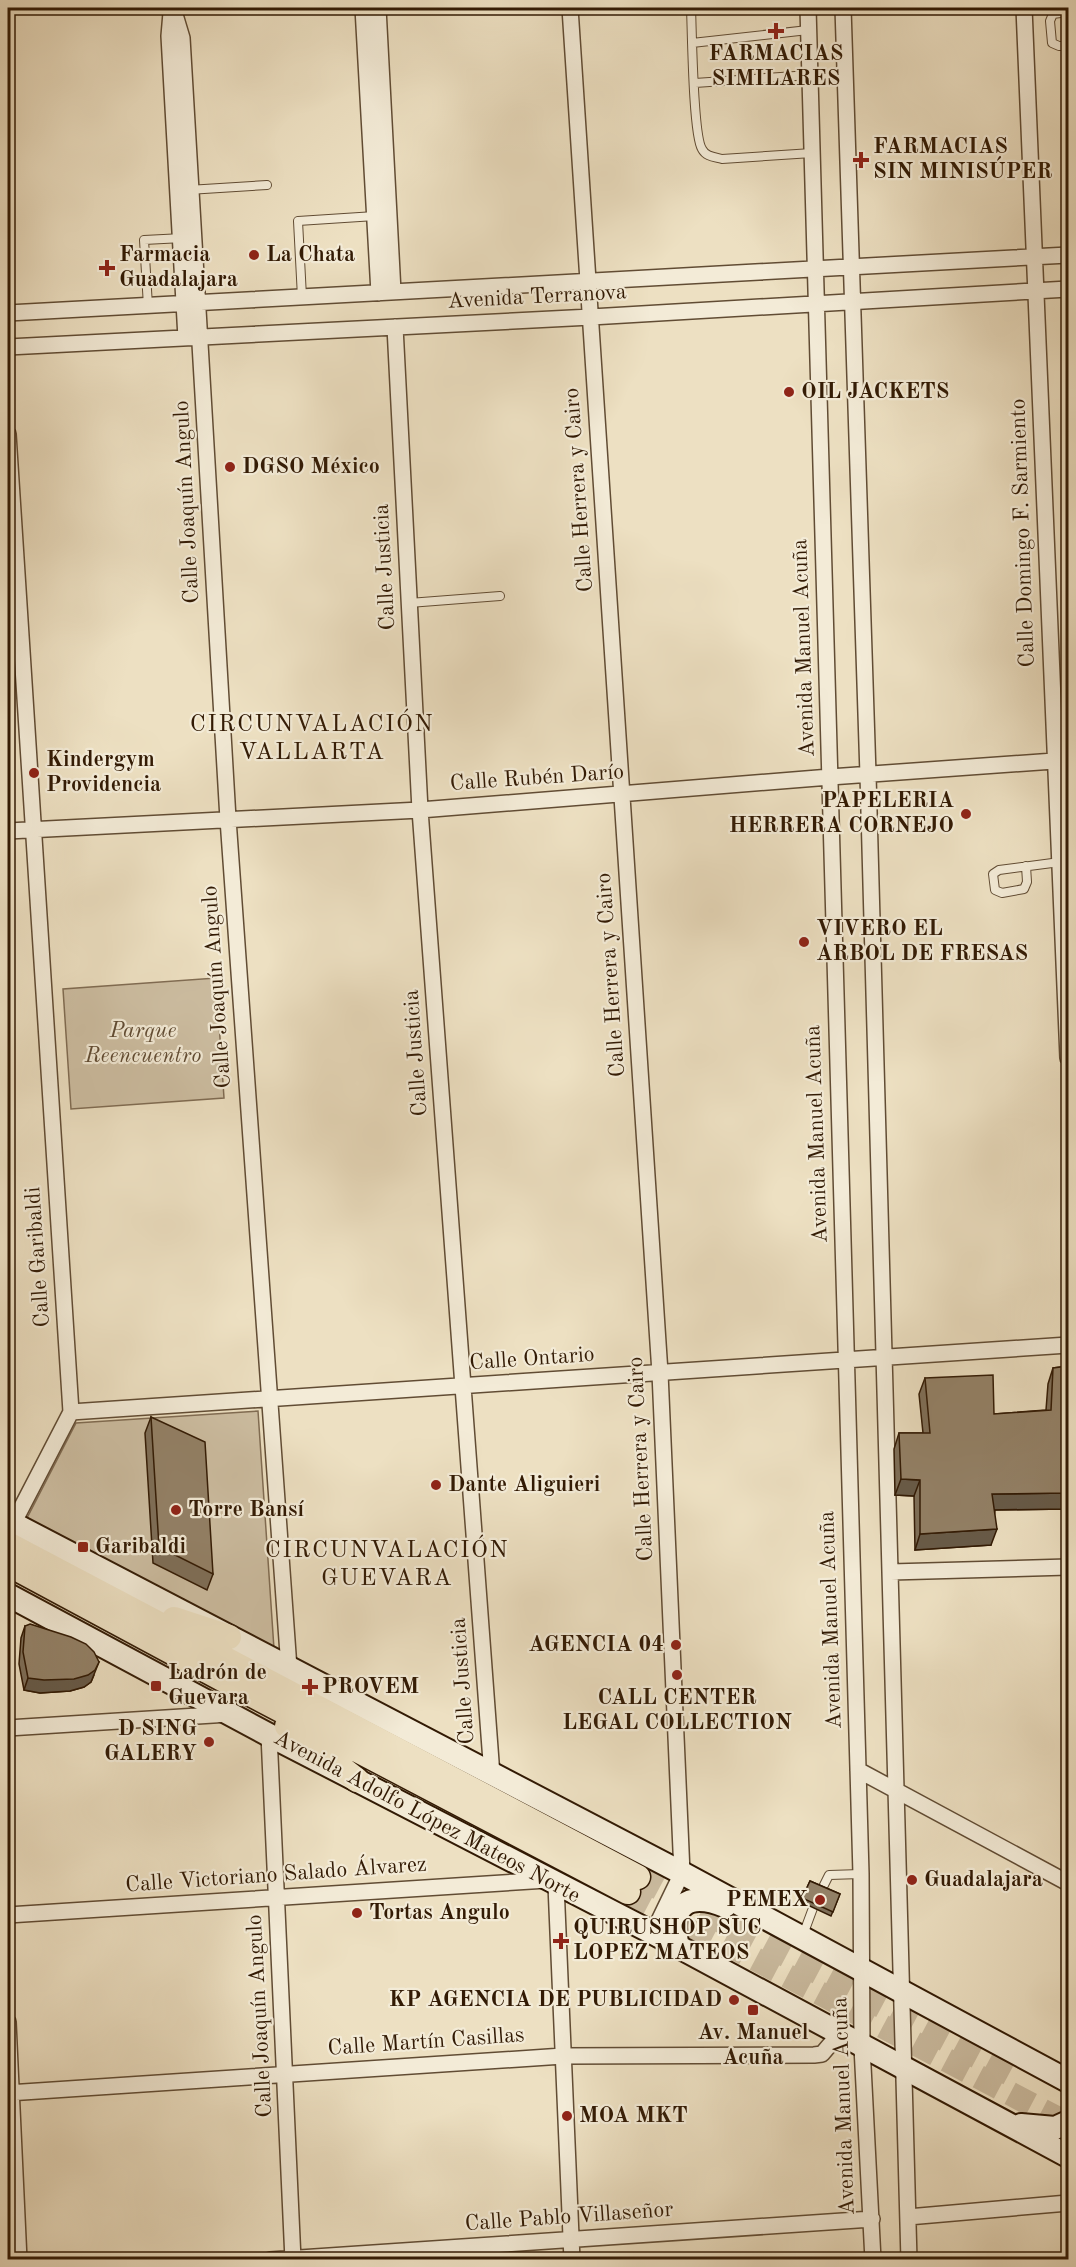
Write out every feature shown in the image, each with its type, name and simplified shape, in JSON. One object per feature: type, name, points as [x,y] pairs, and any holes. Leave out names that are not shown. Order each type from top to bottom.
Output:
[{"type":"main road","points":[[9,1530],[289,1668],[682,1873],[1068,2080]]},
{"type":"main road","name":"Avenida Adolfo López Mateos Norte","points":[[8,1564],[235,1686],[633,1885],[109,1597],[9,1530]]},
{"type":"main road","name":"Avenida Adolfo López Mateos Norte","points":[[8,1595],[269,1735],[653,1933],[1068,2156]]},
{"type":"main road","points":[[109,1597],[229,1637]]},
{"type":"main road","points":[[235,1686],[357,1780]]},
{"type":"main road","points":[[678,1947],[674,1921],[679,1910],[688,1902],[714,1901],[739,1912],[755,1914]]},
{"type":"main road","points":[[1008,2123],[1055,2128],[1068,2122]]},
{"type":"street","name":"Calle Joaquín Angulo","points":[[172,8],[169,36],[184,190],[289,1668]]},
{"type":"street","points":[[363,8],[379,166],[386,293]]},
{"type":"street","points":[[378,8],[379,166]]},
{"type":"street","name":"Calle Herrera y Cairo","points":[[570,8],[660,1373],[682,1873],[653,1933]]},
{"type":"street","name":"Avenida Manuel Acuña","points":[[808,8],[861,1874],[862,2047],[873,2259]]},
{"type":"street","points":[[843,8],[868,775],[909,2259]]},
{"type":"street","name":"Calle Domingo F. Sarmiento","points":[[1024,8],[1035,291],[1062,761],[1060,862],[1068,1058]]},
{"type":"street","name":"Avenida Terranova","points":[[8,313],[1068,255]]},
{"type":"street","name":"Avenida Terranova","points":[[8,347],[851,303],[1068,289]]},
{"type":"street","name":"Calle Justicia","points":[[395,327],[420,810],[492,1775]]},
{"type":"street","name":"Calle Garibaldi","points":[[8,434],[71,1412]]},
{"type":"street","name":"Calle Rubén Darío","points":[[8,831],[420,810],[1062,761]]},
{"type":"street","name":"Calle Ontario","points":[[71,1412],[1068,1345]]},
{"type":"street","points":[[9,1530],[71,1412]]},
{"type":"street","points":[[891,1572],[1068,1567]]},
{"type":"street","points":[[8,1728],[233,1714]]},
{"type":"street","name":"Calle Joaquín Angulo","points":[[269,1735],[293,2259]]},
{"type":"street","points":[[858,1770],[1068,1883]]},
{"type":"street","points":[[552,1882],[572,2259]]},
{"type":"street","name":"Calle Victoriano Salado Álvarez","points":[[8,1915],[552,1882]]},
{"type":"street","points":[[8,2022],[9,2093],[19,2259]]},
{"type":"street","name":"Calle Martín Casillas","points":[[9,2093],[563,2056],[814,2055],[822,2054],[838,2034]]},
{"type":"street","points":[[908,2217],[1068,2203]]},
{"type":"street","name":"Calle Pablo Villaseñor","points":[[270,2259],[872,2218]]},
{"type":"lane","points":[[691,8],[694,83],[699,141],[702,151],[711,157],[722,159],[812,153]]},
{"type":"lane","points":[[1068,12],[1053,14],[1050,21],[1052,43],[1068,46]]},
{"type":"lane","points":[[692,43],[808,30]]},
{"type":"lane","points":[[694,83],[810,75]]},
{"type":"lane","points":[[184,190],[267,185]]},
{"type":"lane","points":[[302,297],[298,222],[382,215]]},
{"type":"lane","points":[[148,306],[144,240],[187,237]]},
{"type":"lane","points":[[409,603],[500,596]]},
{"type":"lane","points":[[1026,866],[1027,882],[1024,889],[1002,893],[994,890],[992,878],[995,871],[1026,866],[1060,862]]},
{"type":"lane","points":[[821,1891],[829,1875],[861,1874]]},
{"type":"lane","points":[[802,1938],[813,1908]]},
{"type":"green space","name":"Parque Reencuentro","points":[[216,978],[224,1098],[71,1109],[63,989]]},
{"type":"green space","points":[[258,1411],[274,1649],[26,1520],[76,1423]]},
{"type":"building","points":[[1068,1366],[1068,1493],[992,1494],[997,1529],[920,1534],[920,1480],[901,1479],[899,1433],[930,1433],[925,1378],[993,1375],[994,1414],[1051,1410],[1053,1368]]},
{"type":"building","name":"Torre Bansí","points":[[151,1417],[205,1442],[213,1574],[159,1547]]},
{"type":"building","points":[[30,1624],[86,1644],[94,1652],[99,1662],[95,1670],[88,1675],[74,1679],[28,1678],[23,1652],[25,1626]]},
{"type":"building","name":"PEMEX","points":[[810,1881],[840,1894],[833,1912],[802,1898]]},
{"type":"tunnel","points":[[638,1877],[1019,2079]]},
{"type":"tunnel","points":[[628,1892],[1068,2124]]},
{"type":"place","name":"FARMACIAS SIMILARES","points":[[776,31]]},
{"type":"place","name":"FARMACIAS SIN MINISÚPER","points":[[861,160]]},
{"type":"place","name":"La Chata","points":[[254,255]]},
{"type":"place","name":"Farmacia Guadalajara","points":[[107,268]]},
{"type":"place","name":"OIL JACKETS","points":[[789,392]]},
{"type":"place","name":"DGSO México","points":[[230,467]]},
{"type":"place","name":"Kindergym Providencia","points":[[34,773]]},
{"type":"place","name":"PAPELERIA HERRERA CORNEJO","points":[[966,814]]},
{"type":"place","name":"VIVERO EL ARBOL DE FRESAS","points":[[804,942]]},
{"type":"place","name":"Dante Aliguieri","points":[[436,1485]]},
{"type":"place","name":"Torre Bansí","points":[[176,1510]]},
{"type":"place","name":"Garibaldi","points":[[83,1547]]},
{"type":"place","name":"AGENCIA 04","points":[[676,1645]]},
{"type":"place","name":"CALL CENTER LEGAL COLLECTION","points":[[677,1675]]},
{"type":"place","name":"Ladrón de Guevara","points":[[156,1686]]},
{"type":"place","name":"PROVEM","points":[[310,1687]]},
{"type":"place","name":"D SING GALERY","points":[[209,1742]]},
{"type":"place","name":"Guadalajara","points":[[912,1880]]},
{"type":"place","name":"PEMEX","points":[[820,1900]]},
{"type":"place","name":"Tortas Angulo","points":[[357,1913]]},
{"type":"place","name":"QUIRUSHOP SUC LOPEZ MATEOS","points":[[561,1941]]},
{"type":"place","name":"KP AGENCIA DE PUBLICIDAD","points":[[734,2000]]},
{"type":"place","name":"Av. Manuel Acuña","points":[[753,2010]]},
{"type":"place","name":"MOA MKT","points":[[567,2116]]},
{"type":"district","name":"CIRCUNVALACIÓN VALLARTA","points":[[312,739]]},
{"type":"district","name":"CIRCUNVALACIÓN GUEVARA","points":[[387,1565]]}]
